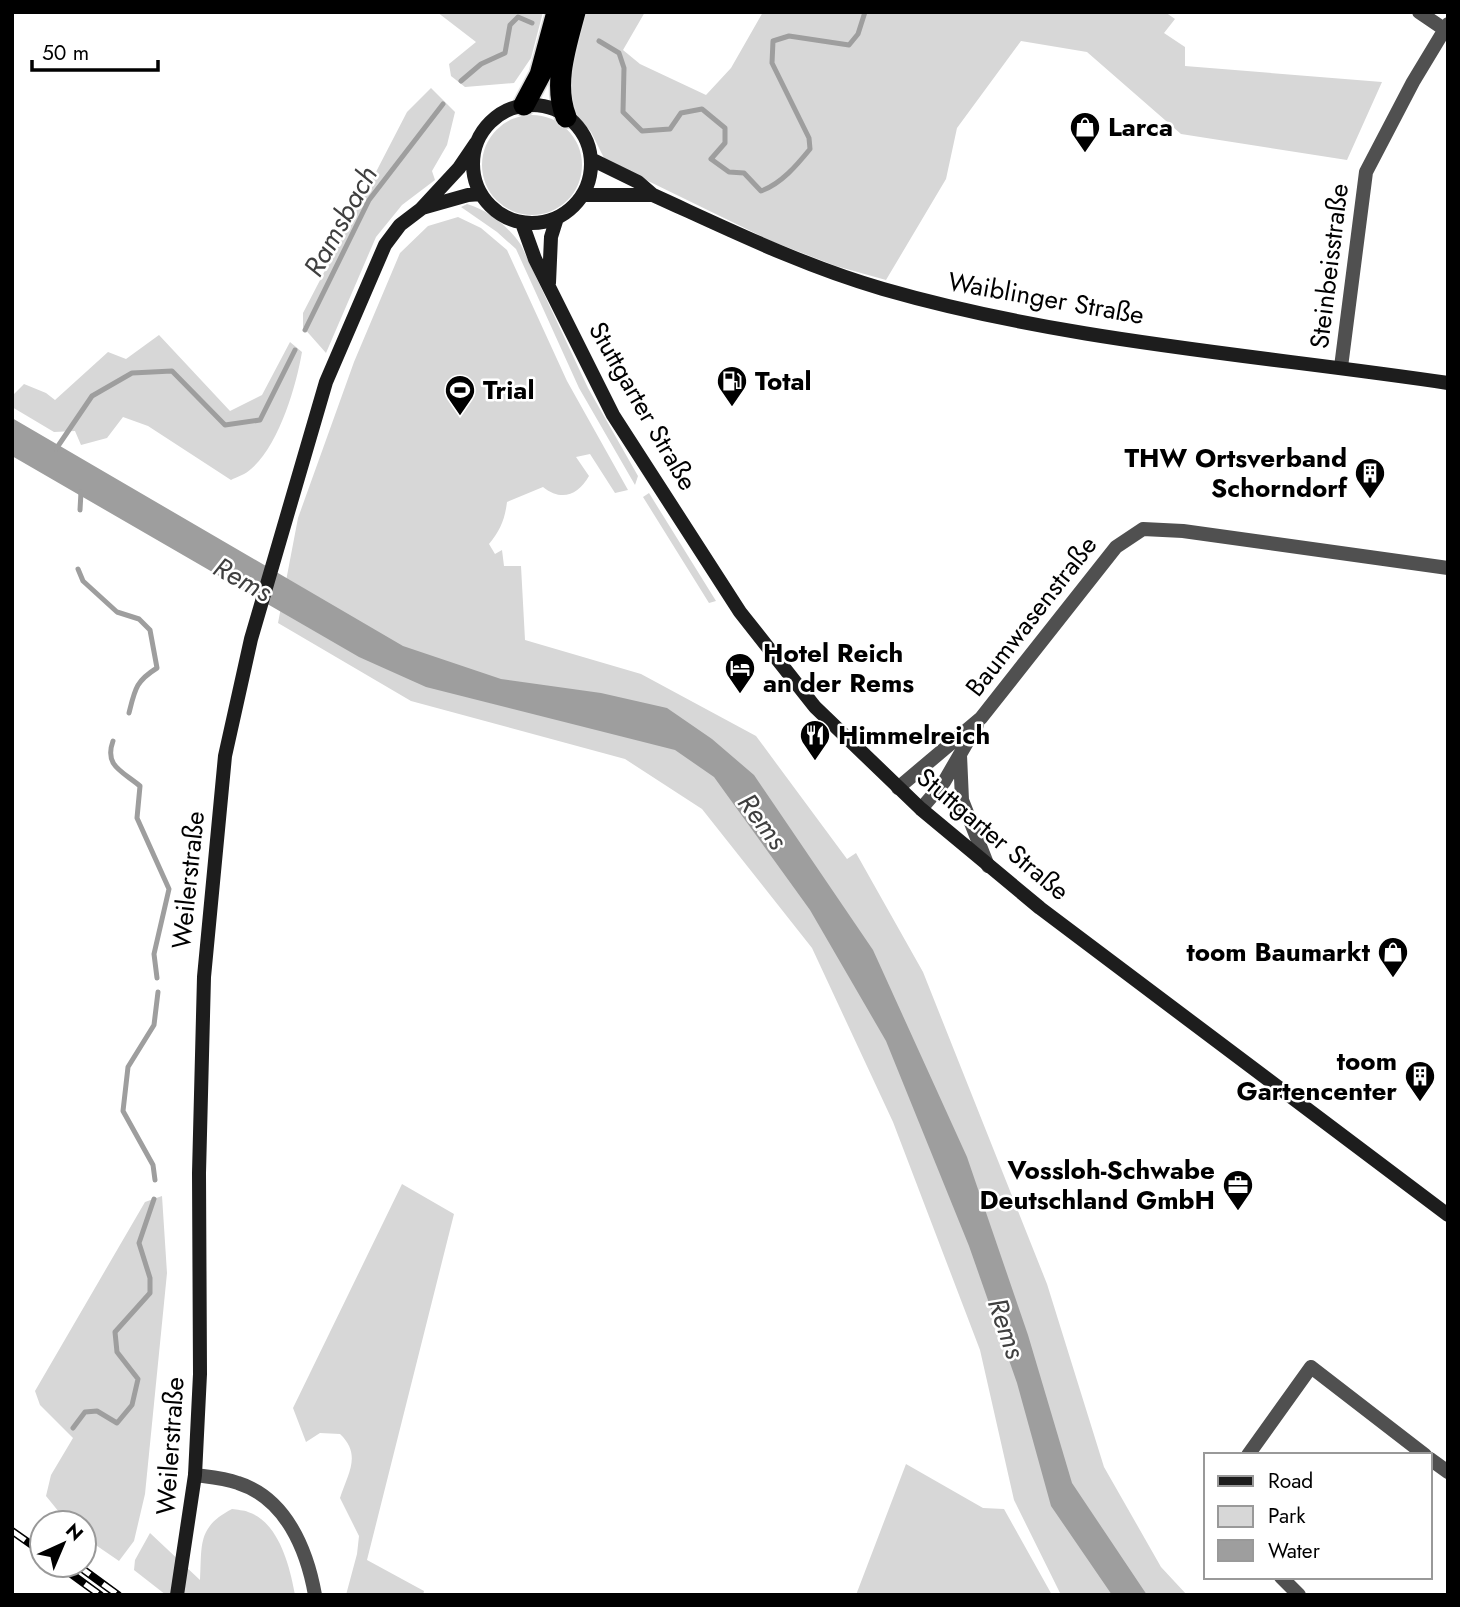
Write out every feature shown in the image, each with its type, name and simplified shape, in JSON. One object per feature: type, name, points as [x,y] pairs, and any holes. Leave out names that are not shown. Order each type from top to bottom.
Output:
[{"type":"highway","points":[[524,105],[540,75],[557,12]]},
{"type":"highway","points":[[566,117],[560,103],[561,84],[575,12]]},
{"type":"main road","points":[[524,105],[543,107],[566,117],[583,136],[591,159],[589,180],[583,195],[572,209],[557,218],[540,223],[522,223],[506,218],[491,208],[474,177],[475,144],[485,127],[496,116],[510,108],[524,105]]},
{"type":"main road","name":"Weilerstraße","points":[[177,1595],[195,1475],[200,1374],[199,1173],[204,976],[225,756],[251,639],[326,382],[385,245],[400,225],[421,209],[460,168],[475,144]]},
{"type":"main road","name":"Waiblinger Straße","points":[[591,159],[638,182],[653,195],[765,246],[882,289],[964,310],[1058,328],[1448,383]]},
{"type":"main road","name":"Weilerstraße","points":[[421,209],[468,195],[481,194]]},
{"type":"main road","name":"Waiblinger Straße","points":[[583,195],[653,195]]},
{"type":"main road","name":"Stuttgarter Straße","points":[[549,284],[551,237],[557,218]]},
{"type":"main road","name":"Stuttgarter Straße","points":[[522,223],[535,258],[613,415],[740,612],[815,708],[921,809],[1040,908],[1448,1215]]},
{"type":"street","points":[[1419,12],[1446,27]]},
{"type":"street","name":"Steinbeisstraße","points":[[1340,367],[1366,172],[1413,82],[1446,27]]},
{"type":"street","name":"Baumwasenstraße","points":[[921,809],[944,782],[981,718],[1116,547],[1143,529],[1183,531],[1448,568]]},
{"type":"street","name":"Baumwasenstraße","points":[[898,788],[981,718]]},
{"type":"street","points":[[960,755],[962,800],[988,866]]},
{"type":"street","points":[[1249,1453],[1311,1367],[1422,1453]]},
{"type":"street","points":[[1432,1460],[1448,1472]]},
{"type":"street","points":[[195,1475],[241,1483],[278,1510],[296,1533],[307,1558],[315,1595]]},
{"type":"street","points":[[1283,1579],[1299,1595]]},
{"type":"green space","points":[[437,12],[543,12],[531,58],[514,83],[465,87],[451,76],[449,64],[476,42]]},
{"type":"green space","points":[[586,12],[645,12],[623,50],[640,64],[706,95],[731,68],[763,12],[1165,12],[1175,19],[1164,33],[1185,47],[1185,66],[1382,82],[1347,160],[1181,134],[1087,52],[1021,41],[957,128],[946,179],[886,280],[836,266],[771,241],[605,160],[591,132],[573,111],[571,70]]},
{"type":"green space","points":[[431,88],[455,112],[447,145],[432,171],[435,180],[402,205],[376,237],[326,353],[303,327],[303,313],[407,112]]},
{"type":"green space","points":[[532,115],[551,119],[567,130],[578,146],[582,165],[578,184],[567,200],[551,211],[532,215],[513,211],[497,200],[486,184],[482,165],[486,146],[497,130],[513,119]]},
{"type":"green space","points":[[467,204],[497,220],[521,245],[588,388],[638,476],[635,485],[579,388],[516,249],[461,207]]},
{"type":"green space","points":[[458,217],[481,228],[507,250],[567,381],[628,490],[615,493],[590,454],[576,457],[589,476],[575,492],[563,495],[543,487],[507,502],[501,524],[489,544],[495,554],[502,550],[504,566],[521,566],[525,640],[641,674],[756,736],[847,859],[856,853],[923,972],[1047,1284],[1104,1467],[1161,1567],[1187,1595],[1061,1595],[1014,1500],[980,1350],[893,1122],[812,948],[702,809],[625,759],[411,701],[278,623],[298,518],[354,362],[400,253],[428,226]]},
{"type":"green space","points":[[159,335],[230,411],[262,395],[290,342],[302,352],[291,398],[278,431],[261,459],[247,472],[231,480],[148,426],[123,417],[107,438],[81,445],[75,431],[54,432],[12,407],[12,396],[24,384],[55,400],[108,352],[126,359]]},
{"type":"green space","points":[[649,493],[716,601],[709,603],[643,497]]},
{"type":"green space","points":[[402,1184],[454,1214],[367,1560],[424,1591],[423,1595],[346,1595],[359,1536],[340,1498],[351,1464],[350,1449],[340,1434],[320,1433],[306,1442],[293,1408]]},
{"type":"green space","points":[[162,1196],[167,1273],[145,1494],[134,1541],[119,1561],[98,1547],[98,1509],[57,1509],[46,1496],[51,1475],[73,1438],[40,1405],[35,1391],[145,1202]]},
{"type":"green space","points":[[906,1464],[983,1508],[1004,1509],[1052,1595],[856,1595]]},
{"type":"green space","points":[[232,1509],[246,1511],[268,1525],[286,1559],[295,1595],[166,1595],[134,1570],[135,1560],[150,1533],[200,1580],[202,1547],[207,1530]]},
{"type":"water","name":"Rems","points":[[12,418],[403,646],[501,679],[601,693],[667,708],[712,739],[754,775],[873,950],[967,1157],[1028,1335],[1072,1483],[1147,1595],[1112,1595],[1051,1506],[1017,1383],[969,1246],[886,1041],[810,910],[714,777],[675,750],[426,687],[359,657],[12,456]]},
{"type":"waterway","name":"Ramsbach","points":[[599,41],[619,53],[624,68],[623,112],[642,131],[670,129],[681,113],[702,109],[725,128],[725,143],[711,159],[729,172],[744,173],[761,191],[782,179],[810,149],[809,138],[772,63],[773,41],[789,36],[849,45],[858,34],[865,12]]},
{"type":"waterway","name":"Ramsbach","points":[[461,81],[481,64],[505,53],[510,25],[518,17],[532,23]]},
{"type":"waterway","name":"Ramsbach","points":[[305,330],[369,200],[443,104]]},
{"type":"waterway","name":"Ramsbach","points":[[56,449],[92,396],[132,373],[172,371],[225,425],[260,420],[295,350]]},
{"type":"waterway","points":[[80,510],[81,492]]},
{"type":"waterway","points":[[78,569],[83,581],[117,612],[139,619],[150,630],[157,668],[137,686],[129,713]]},
{"type":"waterway","points":[[113,741],[113,762],[121,772],[140,786],[137,818],[169,889],[154,954],[157,978]]},
{"type":"waterway","points":[[155,1180],[153,1165],[123,1111],[128,1067],[154,1025],[158,992]]},
{"type":"waterway","points":[[73,1428],[85,1412],[97,1411],[117,1423],[132,1405],[138,1379],[117,1352],[115,1332],[150,1293],[150,1278],[139,1243],[154,1199]]},
{"type":"railway","points":[[12,1531],[28,1542]]},
{"type":"railway","points":[[78,1579],[100,1595]]},
{"type":"railway","points":[[96,1579],[118,1595]]},
{"type":"place","name":"Larca","points":[[1085,154]]},
{"type":"place","name":"Total","points":[[732,408]]},
{"type":"place","name":"Trial","points":[[460,417]]},
{"type":"place","name":"THW Ortsverband Schorndorf","points":[[1370,500]]},
{"type":"place","name":"Hotel Reich an der Rems","points":[[740,695]]},
{"type":"place","name":"Himmelreich","points":[[815,762]]},
{"type":"place","name":"toom Baumarkt","points":[[1393,979]]},
{"type":"place","name":"toom Gartencenter","points":[[1420,1103]]},
{"type":"place","name":"Vossloh-Schwabe Deutschland GmbH","points":[[1238,1212]]}]
